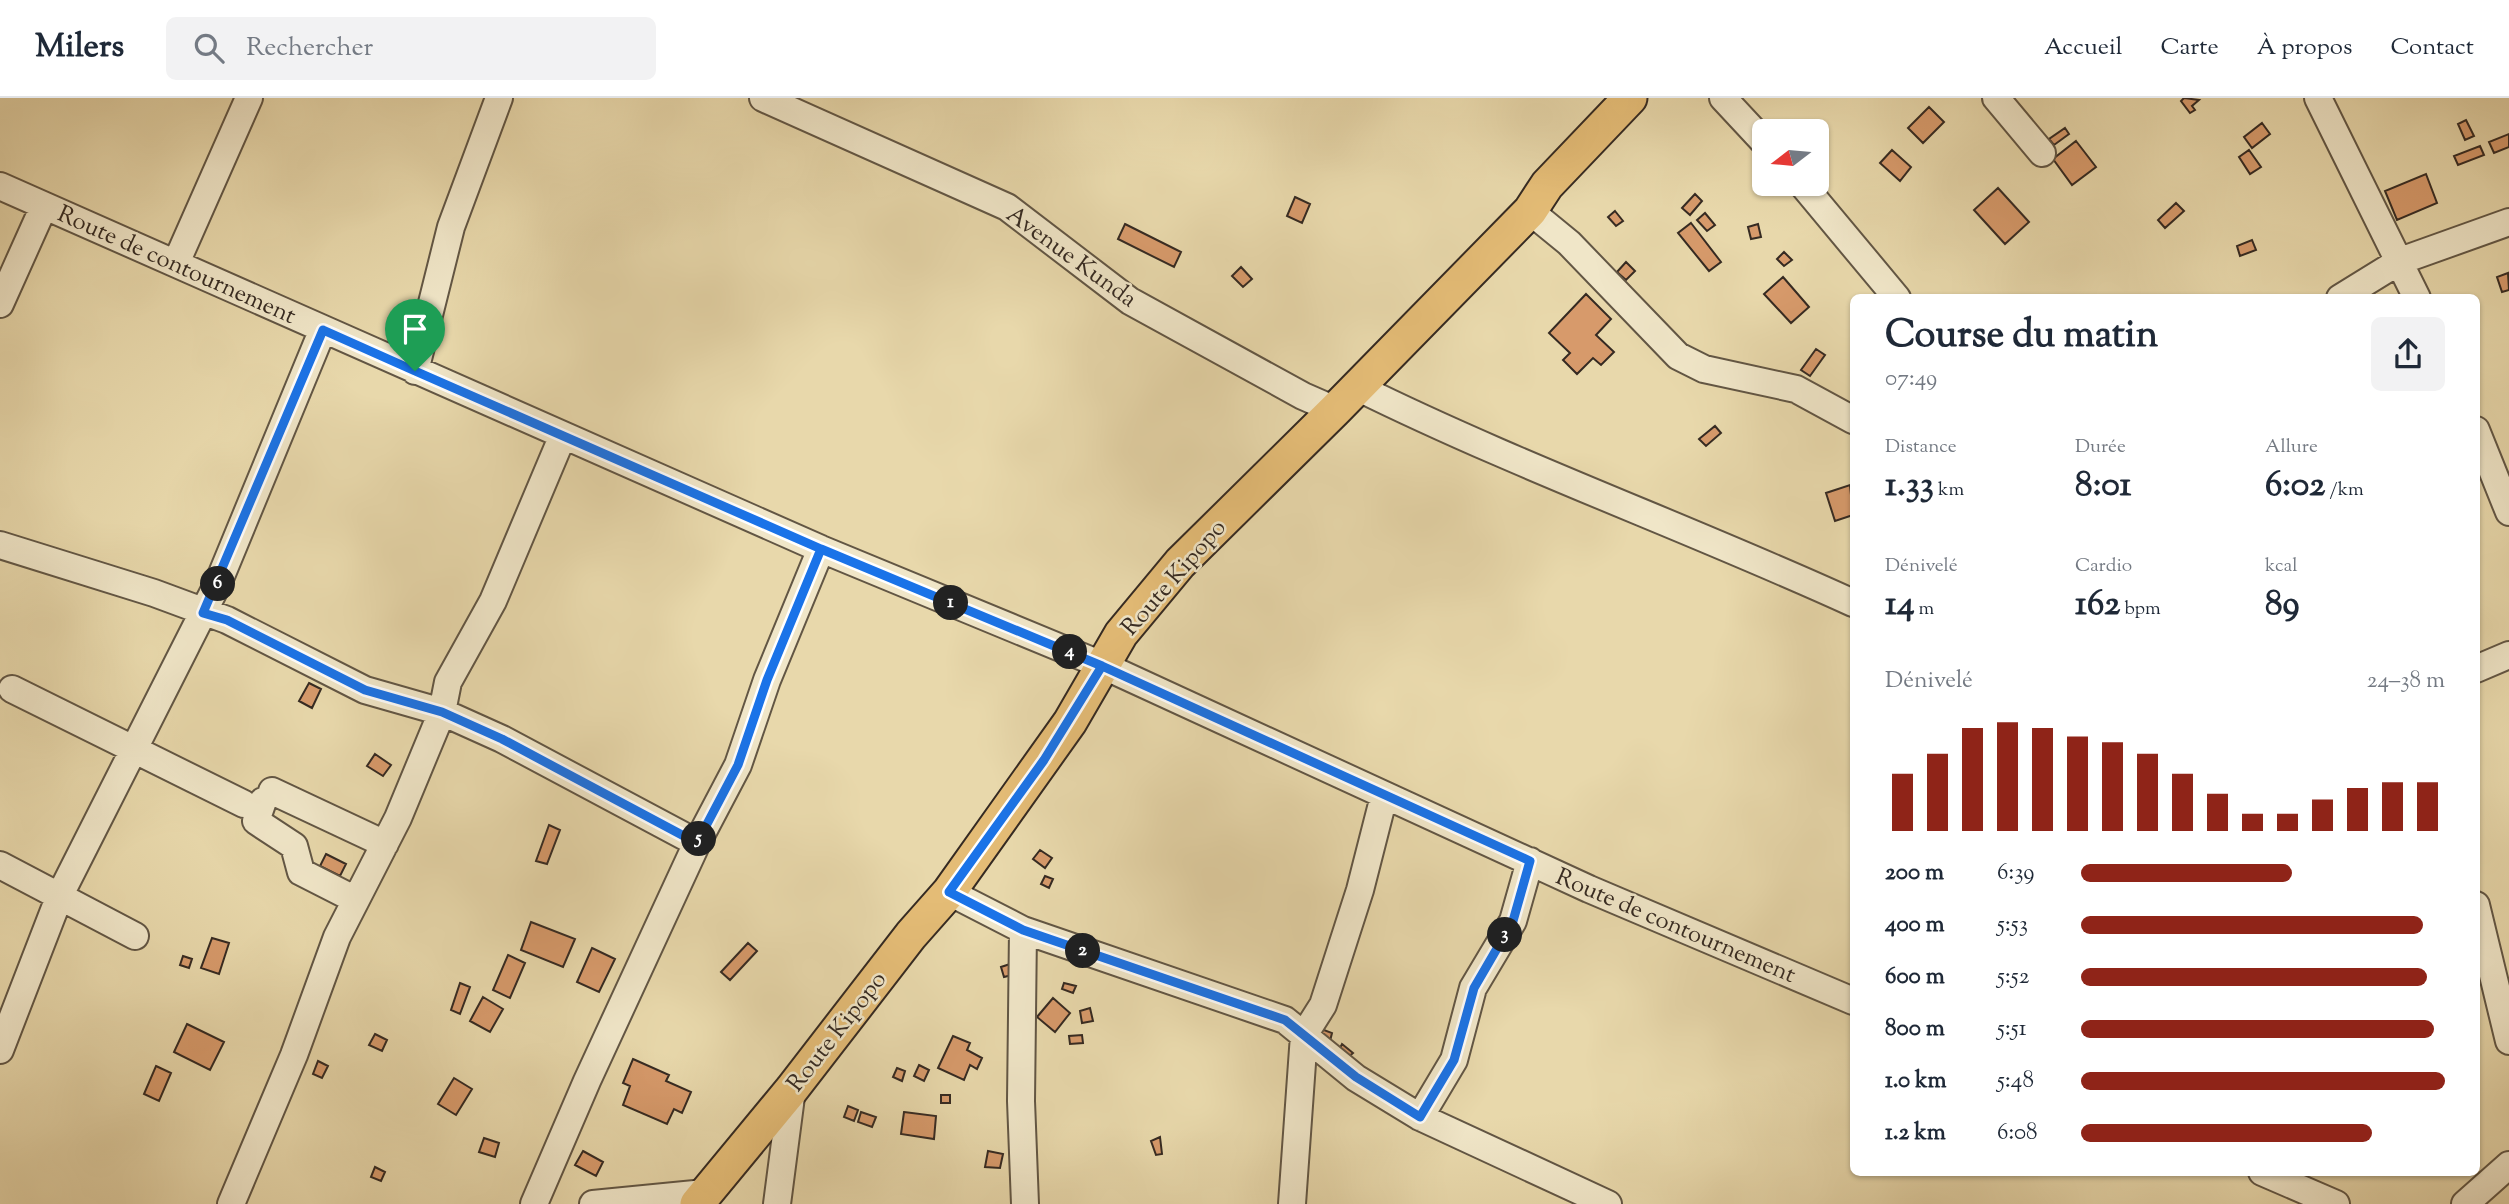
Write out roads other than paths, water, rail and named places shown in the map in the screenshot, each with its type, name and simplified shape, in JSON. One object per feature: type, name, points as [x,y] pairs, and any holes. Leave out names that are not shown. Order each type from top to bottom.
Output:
[{"type":"main road","name":"Route Kipopo","points":[[701,1199],[792,1089],[911,935],[949,892],[1044,760],[1121,634],[1180,563],[1530,211],[1547,186],[1630,98]]},
{"type":"street","points":[[176,263],[249,98]]},
{"type":"street","points":[[415,371],[451,227],[499,98]]},
{"type":"street","name":"Avenue Kunda","points":[[763,98],[1007,207],[1130,300],[1303,396],[1346,398],[1455,435],[1727,546],[1850,602]]},
{"type":"street","points":[[1723,98],[1752,129]]},
{"type":"street","points":[[1996,98],[2042,153]]},
{"type":"street","points":[[2318,98],[2415,294]]},
{"type":"street","name":"Route de contournement","points":[[0,186],[821,549],[1102,666],[1589,889],[1850,1000]]},
{"type":"street","points":[[1812,196],[1894,294]]},
{"type":"street","points":[[0,304],[44,206]]},
{"type":"street","points":[[1530,211],[1569,243],[1678,356],[1704,369],[1796,389],[1850,418]]},
{"type":"street","points":[[2346,294],[2400,261],[2509,222]]},
{"type":"street","points":[[0,1050],[60,895],[203,613],[323,330]]},
{"type":"street","points":[[231,1204],[294,1055],[330,954],[385,844],[442,712],[448,682],[493,601],[563,435]]},
{"type":"street","points":[[2480,440],[2509,512]]},
{"type":"street","points":[[0,545],[154,593],[227,620],[365,690],[442,712],[502,739],[697,843]]},
{"type":"street","points":[[534,1204],[587,1081],[697,843],[738,765],[767,680],[821,549]]},
{"type":"street","points":[[2480,666],[2509,655]]},
{"type":"street","points":[[12,689],[133,751],[385,844]]},
{"type":"street","points":[[1292,1204],[1304,1035],[1323,1005],[1360,890],[1384,796]]},
{"type":"street","points":[[260,798],[256,821],[294,846],[300,872],[356,900]]},
{"type":"street","points":[[1420,1117],[1454,1060],[1474,988],[1513,921],[1530,861]]},
{"type":"street","points":[[0,865],[135,936]]},
{"type":"street","points":[[949,892],[1023,930],[1275,1016],[1304,1035],[1356,1077],[1420,1117],[1608,1204]]},
{"type":"street","points":[[2480,921],[2509,1041]]},
{"type":"street","points":[[1023,930],[1021,1101],[1025,1204]]},
{"type":"street","points":[[777,1204],[792,1089]]},
{"type":"street","points":[[2465,1204],[2509,1165]]},
{"type":"street","points":[[2271,1176],[2336,1204]]},
{"type":"street","points":[[593,1204],[701,1199]]}]
